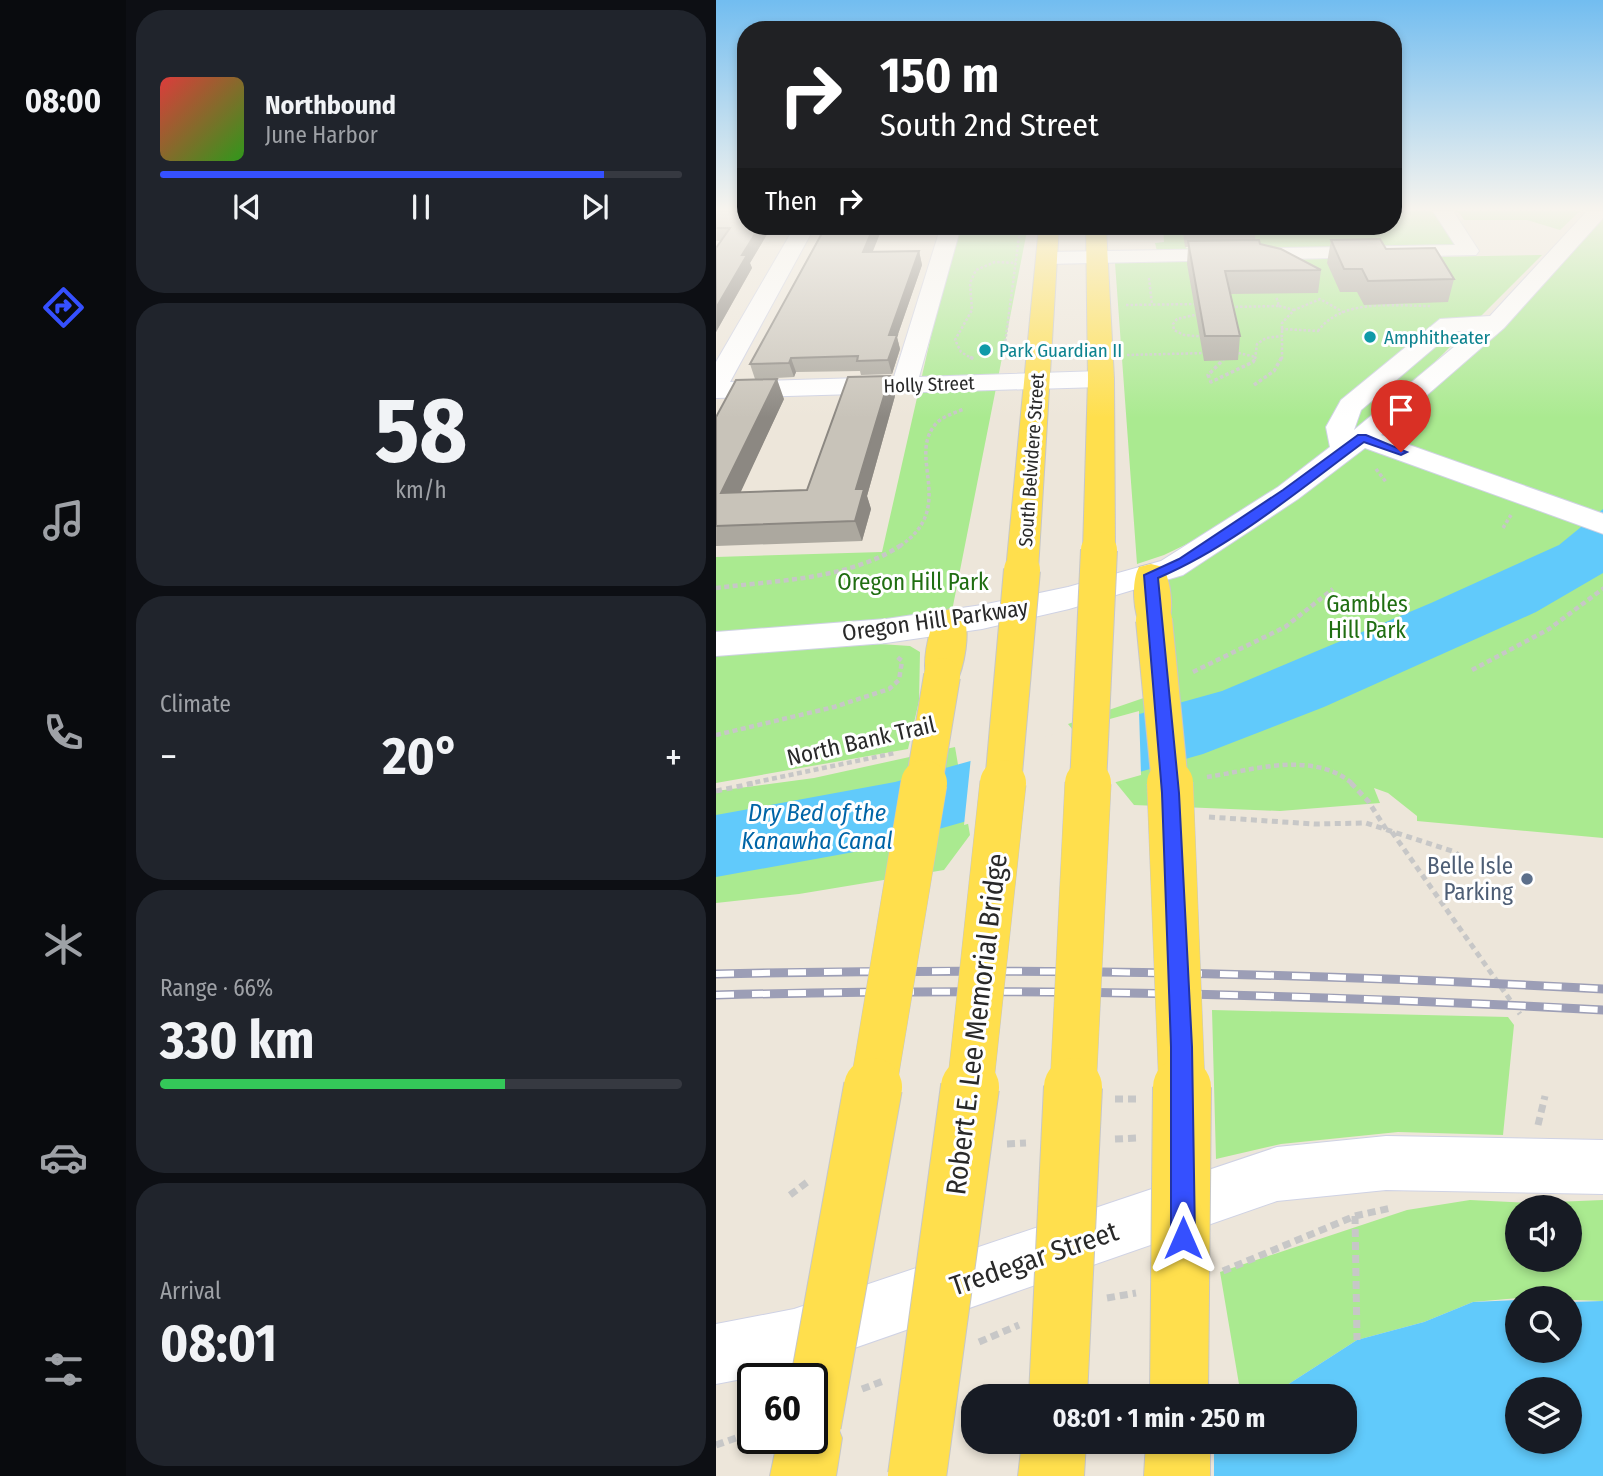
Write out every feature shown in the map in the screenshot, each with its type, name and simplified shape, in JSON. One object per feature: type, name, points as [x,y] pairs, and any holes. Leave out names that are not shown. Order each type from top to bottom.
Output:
[{"type":"main road","name":"South Belvidere Street","points":[[1022,570],[1045,280]]},
{"type":"main road","points":[[1059,1384],[1109,367],[1099,280]]},
{"type":"main road","name":"Robert E. Lee Memorial Bridge","points":[[917,1476],[941,1322],[1003,796],[1022,570]]},
{"type":"main road","points":[[1153,598],[1171,793],[1182,1047],[1183,1238],[1179,1384]]},
{"type":"main road","points":[[823,1363],[875,1077],[950,621]]},
{"type":"main road","points":[[803,1476],[807,1454]]},
{"type":"main road","points":[[1051,1476],[1053,1454]]},
{"type":"main road","points":[[1177,1454],[1177,1476]]},
{"type":"street","points":[[716,384],[775,280]]},
{"type":"street","points":[[904,385],[935,280]]},
{"type":"street","name":"Oregon Hill Parkway","points":[[716,644],[886,631],[1069,598],[1153,598],[1184,562],[1354,444],[1496,323],[1535,280]]},
{"type":"street","name":"Holly Street","points":[[716,390],[1037,381],[1109,367]]},
{"type":"street","points":[[1354,444],[1480,482],[1592,520]]},
{"type":"street","name":"Tredegar Street","points":[[716,1354],[794,1339],[1277,1174],[1386,1163],[1603,1167]]},
{"type":"path","points":[[972,280],[972,308],[956,333],[955,340],[962,352],[977,360]]},
{"type":"path","points":[[1002,363],[1014,280]]},
{"type":"path","points":[[1276,296],[1279,306]]},
{"type":"path","points":[[1254,385],[1278,368],[1283,358],[1281,329],[1294,310],[1320,299],[1344,312]]},
{"type":"path","points":[[1115,306],[1203,304]]},
{"type":"path","points":[[1226,307],[1279,306],[1294,310]]},
{"type":"path","points":[[1281,329],[1319,331],[1326,320],[1359,308],[1433,306]]},
{"type":"path","points":[[1201,314],[1177,319],[1173,324],[1174,330],[1191,337],[1209,337]]},
{"type":"path","points":[[1256,357],[1260,340],[1282,336]]},
{"type":"path","points":[[1109,367],[1221,353],[1237,352],[1256,357]]},
{"type":"path","points":[[1221,353],[1222,360],[1208,375],[1211,382],[1256,357]]},
{"type":"path","points":[[997,363],[1010,363]]},
{"type":"path","points":[[716,588],[832,571],[899,547],[918,529],[930,503],[932,476],[925,446],[927,434],[944,417],[968,408]]},
{"type":"path","points":[[1375,468],[1386,482]]},
{"type":"path","points":[[1472,670],[1549,629],[1603,588]]},
{"type":"path","points":[[1187,676],[1280,629],[1324,600],[1333,589]]},
{"type":"path","points":[[716,735],[823,710],[889,690],[899,680],[902,666],[892,652]]},
{"type":"path","name":"North Bank Trail","points":[[716,791],[867,761],[898,752]]},
{"type":"path","points":[[1194,780],[1273,766],[1331,768],[1347,779],[1377,812],[1520,1014]]},
{"type":"path","points":[[1208,817],[1314,824],[1366,823],[1455,852],[1478,875]]},
{"type":"path","points":[[1530,1133],[1541,1121],[1545,1096]]},
{"type":"path","points":[[1355,1216],[1357,1340]]},
{"type":"path","points":[[716,1445],[737,1438]]},
{"type":"green space","name":"Oregon Hill Park","points":[[944,280],[1017,280],[950,621],[716,643],[716,557],[882,552]]},
{"type":"green space","points":[[1116,280],[1517,280],[1410,387],[1241,518],[1164,555],[1137,564]]},
{"type":"green space","name":"Gambles Hill Park","points":[[1530,280],[1603,280],[1603,838],[1417,821],[1417,816],[1388,793],[1374,788],[1380,803],[1280,811],[1134,805],[1068,724],[1161,692],[1151,575],[1362,437]]},
{"type":"green space","points":[[880,644],[910,646],[920,652],[919,701],[908,749],[716,783],[716,656]]},
{"type":"green space","points":[[955,747],[970,835],[944,870],[799,894],[716,903],[716,791],[814,778]]},
{"type":"green space","points":[[1212,1010],[1508,1017],[1514,1025],[1503,1135],[1398,1132],[1281,1144],[1216,1159]]},
{"type":"green space","points":[[1470,1200],[1505,1202],[1505,1272],[1582,1272],[1582,1201],[1603,1200],[1603,1301],[1582,1300],[1582,1286],[1505,1286],[1505,1299],[1473,1302],[1424,1322],[1357,1340],[1289,1384],[1239,1384],[1220,1272],[1407,1210]]},
{"type":"water","name":"Dry Bed of the Kanawha Canal","points":[[1603,509],[1603,573],[1536,612],[1324,707],[1203,754],[865,850],[716,877],[716,815],[895,782],[1222,691],[1431,603],[1559,545]]},
{"type":"water","points":[[1505,1301],[1505,1363],[1582,1363],[1582,1302],[1603,1301],[1603,1476],[1007,1476],[1090,1454],[1357,1454],[1357,1384],[1289,1384],[1357,1340],[1424,1322],[1473,1302]]},
{"type":"pier","points":[[1139,711],[1141,775],[964,825],[971,757]]},
{"type":"pier","points":[[1078,1454],[1214,1454],[1214,1476],[1004,1476],[1006,1473]]},
{"type":"building","points":[[716,280],[732,280],[716,308]]},
{"type":"building","points":[[796,280],[909,280],[889,335],[897,335],[888,360],[857,361],[858,356],[791,358],[789,363],[750,364]]},
{"type":"building","points":[[1195,280],[1227,280],[1240,336],[1205,336]]},
{"type":"building","points":[[890,376],[856,489],[864,489],[855,521],[716,526],[716,417],[736,380],[777,379],[721,493],[807,490],[848,377]]},
{"type":"railway","points":[[716,974],[1049,971],[1382,979],[1604,989]]},
{"type":"railway","points":[[716,995],[1160,993],[1604,1010]]},
{"type":"place","name":"Amphitheater","points":[[1370,337]]},
{"type":"place","name":"Park Guardian II","points":[[985,350]]},
{"type":"place","name":"Belle Isle Parking","points":[[1527,879]]},
{"type":"route","points":[[1183,1238],[1182,1047],[1171,793],[1151,575],[1184,562],[1288,493],[1362,437],[1401,452]]}]
